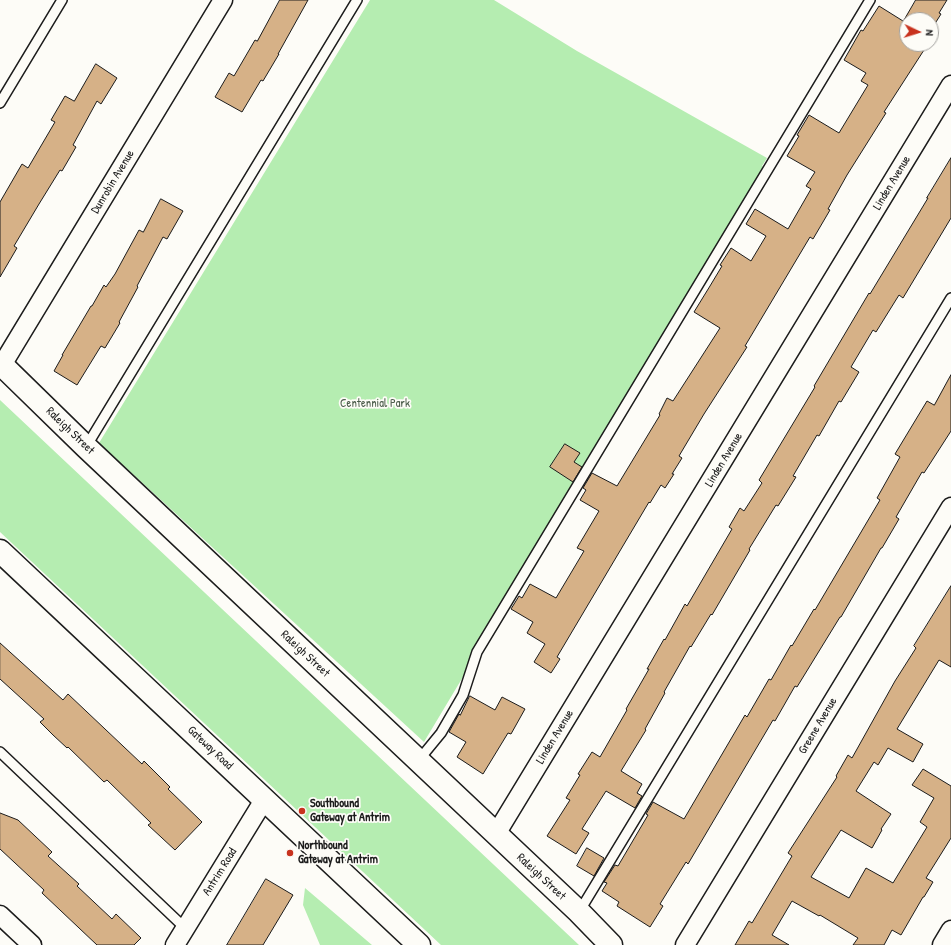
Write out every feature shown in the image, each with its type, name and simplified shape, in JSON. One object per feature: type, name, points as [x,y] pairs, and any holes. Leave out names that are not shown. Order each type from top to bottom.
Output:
[{"type":"street","name":"Dunrobin Avenue","points":[[1,364],[223,0]]},
{"type":"street","name":"Linden Avenue","points":[[496,834],[951,85]]},
{"type":"street","name":"Raleigh Street","points":[[1,364],[86,447],[579,912],[611,945]]},
{"type":"street","name":"Greene Avenue","points":[[685,945],[951,507]]},
{"type":"street","name":"Gateway Road","points":[[0,551],[419,945]]},
{"type":"street","name":"Antrim Road","points":[[175,945],[264,800]]},
{"type":"street","points":[[0,915],[32,945]]},
{"type":"street","points":[[942,945],[951,930]]},
{"type":"lane","points":[[0,103],[62,0]]},
{"type":"lane","points":[[86,447],[356,0]]},
{"type":"lane","points":[[418,761],[441,734],[463,695],[477,652],[870,0]]},
{"type":"lane","points":[[579,912],[951,298]]},
{"type":"lane","points":[[0,752],[185,928]]},
{"type":"green space","name":"Centennial Park","points":[[370,0],[494,0],[577,51],[767,158],[762,166],[767,169],[424,742],[99,443]]},
{"type":"green space","points":[[0,400],[579,945],[441,945],[0,532]]},
{"type":"green space","points":[[305,888],[372,945],[320,945],[303,905]]},
{"type":"building","points":[[280,0],[308,0],[279,54],[242,112],[215,97],[229,73],[234,76],[255,40],[257,41]]},
{"type":"building","points":[[916,0],[947,0],[939,13],[909,12]]},
{"type":"building","points":[[879,6],[899,18],[899,52],[923,52],[884,112],[886,113],[847,175],[828,209],[830,210],[813,239],[810,237],[745,346],[747,347],[679,456],[682,458],[672,474],[674,474],[665,488],[661,485],[650,503],[649,502],[557,657],[560,659],[551,673],[534,662],[545,644],[527,633],[533,622],[511,609],[519,596],[522,598],[530,584],[556,598],[584,551],[577,548],[599,511],[580,500],[586,490],[583,488],[592,473],[617,486],[660,415],[659,414],[667,398],[673,401],[720,328],[694,312],[722,266],[720,265],[731,248],[751,261],[766,236],[746,224],[755,209],[788,229],[811,189],[806,186],[815,172],[787,156],[809,115],[839,133],[868,85],[861,81],[866,73],[844,60],[861,30],[863,31]]},
{"type":"building","points":[[96,64],[117,78],[101,104],[97,101],[73,145],[76,147],[62,171],[60,170],[14,246],[17,248],[0,277],[0,202],[22,164],[28,168],[55,122],[51,120],[65,96],[74,101]]},
{"type":"building","points":[[951,158],[951,218],[903,298],[899,295],[876,332],[873,330],[851,367],[859,372],[841,402],[839,401],[819,436],[817,435],[793,476],[796,477],[778,506],[776,505],[749,549],[750,550],[712,615],[711,614],[691,647],[690,646],[664,692],[665,693],[645,729],[646,730],[621,771],[642,784],[637,793],[642,796],[635,808],[606,791],[582,829],[589,833],[576,854],[547,836],[570,800],[566,798],[580,775],[578,774],[592,752],[600,757],[627,710],[626,709],[664,639],[665,640],[685,604],[687,606],[732,529],[729,527],[740,508],[744,511],[762,483],[759,480],[869,293],[870,294]]},
{"type":"building","points":[[161,199],[183,211],[167,239],[163,237],[119,322],[120,323],[105,348],[101,346],[77,385],[54,371],[104,285],[106,287],[115,274],[139,230],[143,232]]},
{"type":"building","points":[[951,375],[951,431],[924,473],[922,472],[896,517],[899,519],[841,617],[797,687],[795,686],[775,721],[773,720],[688,864],[686,862],[660,904],[663,906],[650,927],[617,906],[619,902],[602,891],[607,883],[604,882],[615,865],[618,866],[648,815],[646,814],[653,802],[684,819],[745,715],[747,717],[769,679],[771,680],[791,645],[792,646],[814,609],[815,610],[880,500],[877,498],[900,457],[895,454],[927,401],[934,405]]},
{"type":"building","points":[[565,444],[580,453],[574,462],[582,467],[573,482],[550,467]]},
{"type":"building","points":[[951,586],[951,667],[939,660],[897,729],[923,744],[913,762],[888,748],[878,765],[874,762],[856,791],[891,814],[881,829],[882,830],[872,848],[841,830],[811,877],[849,898],[866,868],[893,883],[927,827],[920,822],[934,798],[912,785],[923,769],[951,786],[951,838],[926,878],[933,882],[924,897],[901,935],[892,930],[884,945],[853,945],[858,938],[820,915],[819,916],[792,901],[772,935],[789,945],[735,945],[749,921],[752,923],[792,856],[788,853],[837,777],[836,776],[848,755],[852,758],[895,681],[916,648],[914,646]]},
{"type":"building","points":[[0,643],[63,700],[68,694],[142,764],[144,761],[170,787],[168,789],[202,822],[175,850],[148,825],[151,823],[107,780],[104,782],[68,747],[67,748],[53,735],[40,722],[44,719],[0,679]]},
{"type":"building","points":[[470,696],[495,710],[502,697],[525,709],[511,734],[508,733],[483,774],[457,757],[466,742],[449,732]]},
{"type":"building","points":[[0,813],[18,820],[52,852],[48,856],[79,884],[77,886],[112,919],[116,914],[141,938],[134,945],[97,945],[42,893],[44,890],[0,849]]},
{"type":"building","points":[[587,848],[604,858],[594,876],[577,866]]},
{"type":"building","points":[[266,879],[293,895],[263,945],[227,945]]},
{"type":"place","name":"Southbound Gateway at Antrim","points":[[302,811]]},
{"type":"place","name":"Northbound Gateway at Antrim","points":[[290,853]]}]
